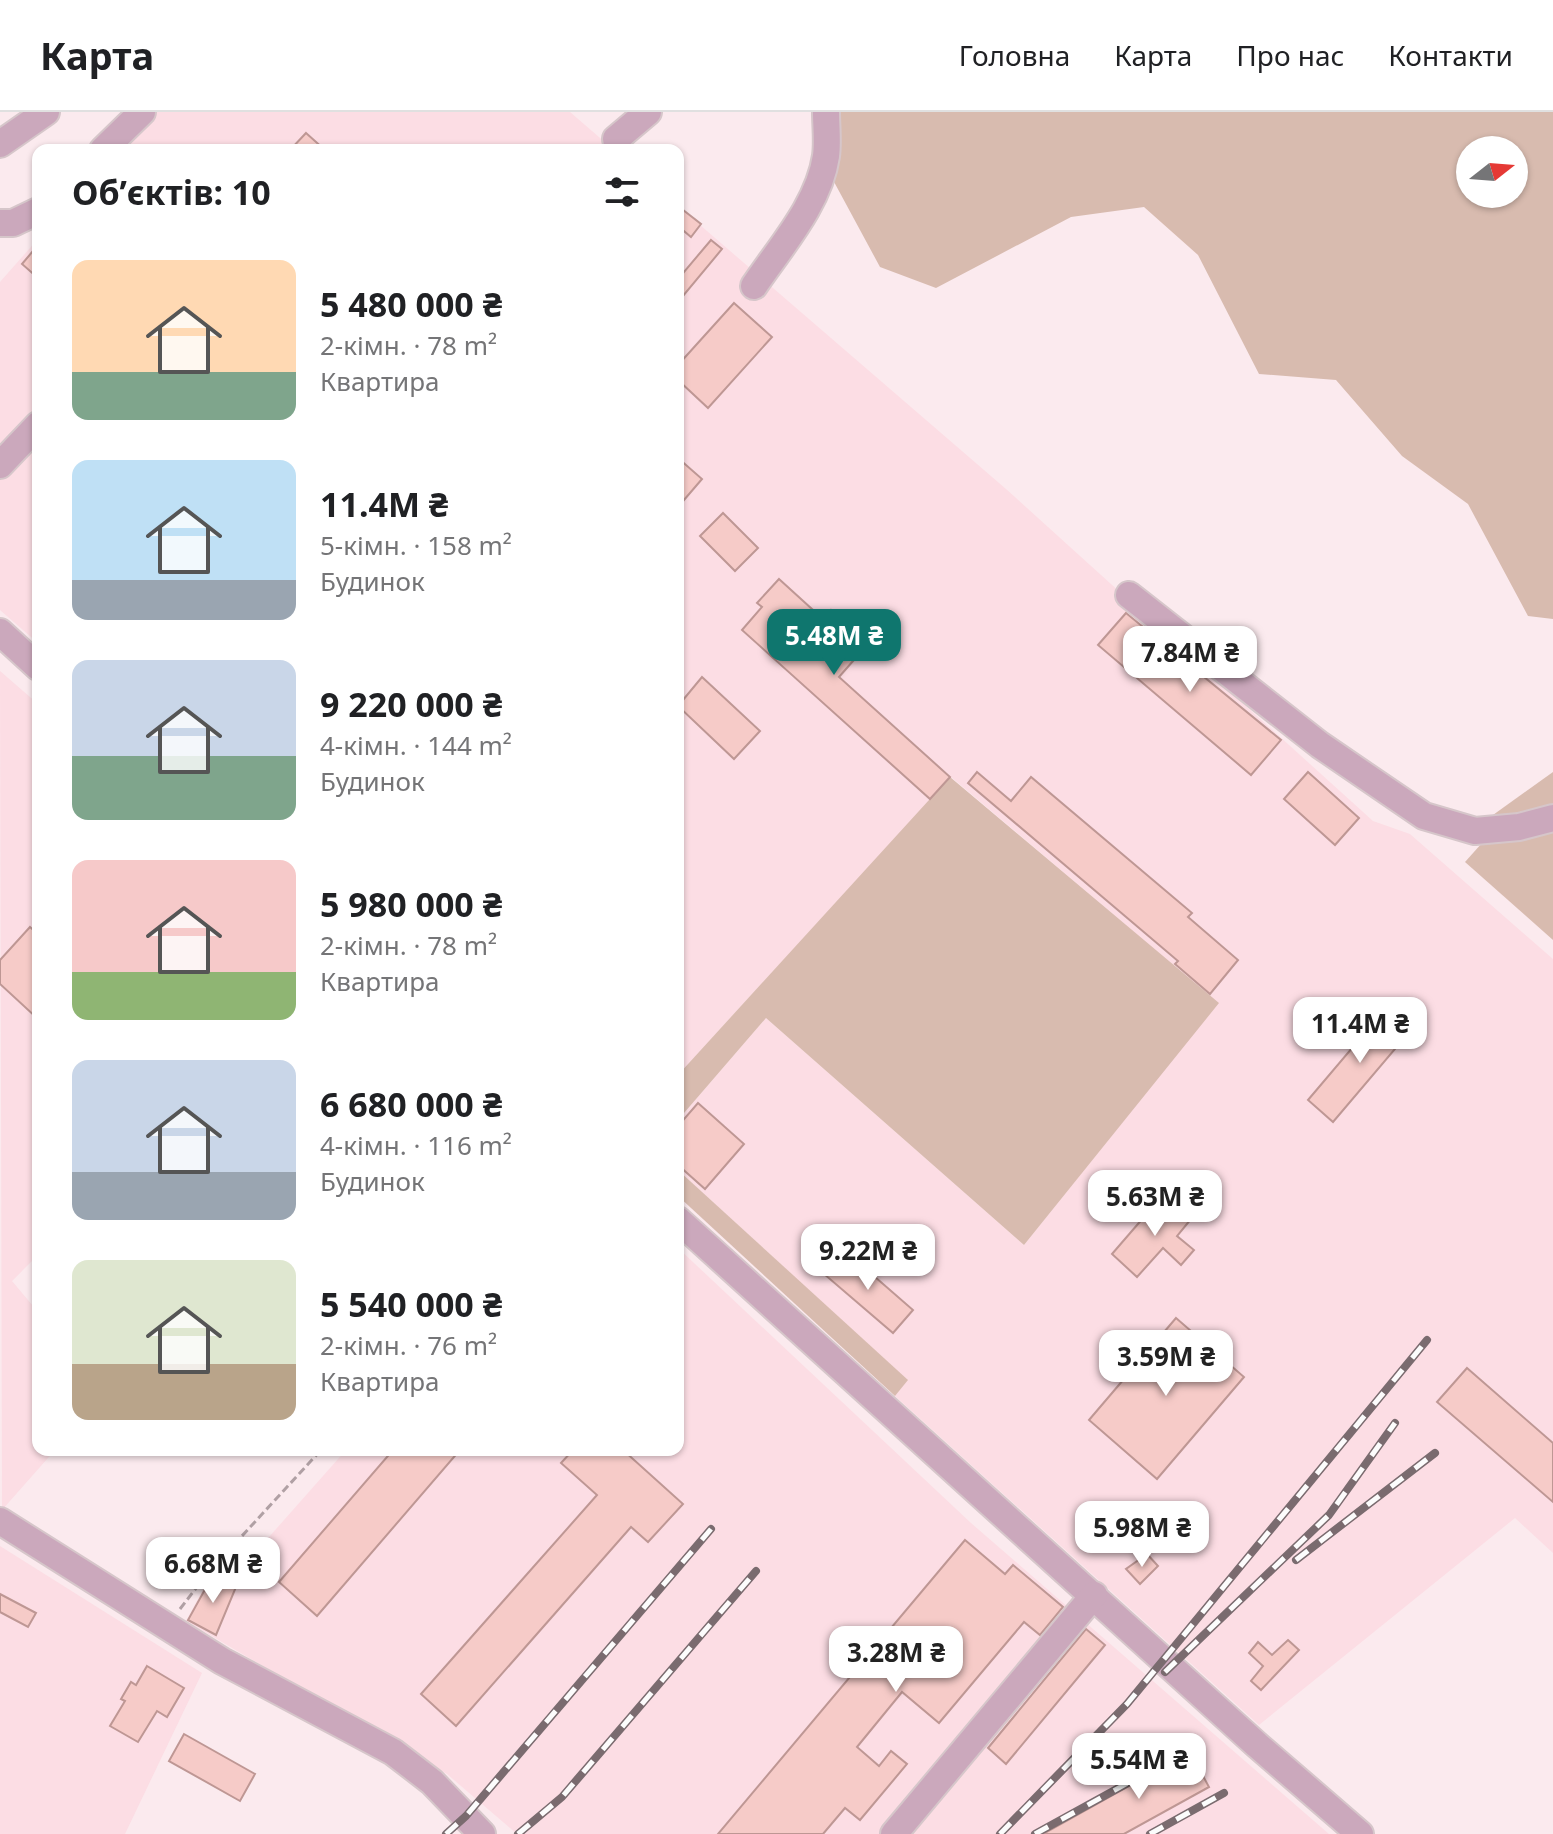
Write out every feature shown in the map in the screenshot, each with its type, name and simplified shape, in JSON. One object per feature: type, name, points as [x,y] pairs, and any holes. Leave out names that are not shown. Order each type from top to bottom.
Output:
[{"type":"street","points":[[0,144],[46,112]]},
{"type":"street","points":[[616,139],[648,112]]},
{"type":"street","points":[[754,286],[811,201],[821,178],[826,154],[826,112]]},
{"type":"street","points":[[107,144],[125,118]]},
{"type":"street","points":[[0,223],[13,223],[32,214]]},
{"type":"street","points":[[0,465],[32,431]]},
{"type":"street","points":[[1129,595],[1320,745],[1424,816],[1475,831],[1519,827],[1553,818]]},
{"type":"street","points":[[0,632],[32,661]]},
{"type":"street","points":[[684,1225],[1257,1745],[1360,1834]]},
{"type":"street","points":[[0,1521],[222,1661],[393,1752],[432,1782],[482,1834]]},
{"type":"street","points":[[894,1834],[1094,1595]]},
{"type":"path","points":[[167,1626],[207,1574],[315,1456]]},
{"type":"shaded area","points":[[152,112],[570,112],[607,144],[123,144]]},
{"type":"shaded area","points":[[834,112],[1553,112],[1553,619],[1528,616],[1468,504],[1402,456],[1336,380],[1259,374],[1198,255],[1144,207],[1071,217],[936,288],[880,267],[833,180]]},
{"type":"shaded area","points":[[684,211],[1006,489],[1373,821],[1410,834],[1553,959],[1553,1553],[1515,1518],[1259,1725],[895,1396],[907,1380],[684,1176],[684,1113],[766,1018],[1024,1245],[1218,1003],[951,777],[684,1068]]},
{"type":"shaded area","points":[[32,246],[32,638],[0,610],[0,282]]},
{"type":"shaded area","points":[[0,671],[32,699],[32,1261],[12,1281],[32,1305],[32,1456],[50,1456],[2,1510]]},
{"type":"shaded area","points":[[1553,772],[1553,804],[1486,820]]},
{"type":"shaded area","points":[[950,777],[1219,1003],[1024,1245],[766,1018],[684,1113],[684,1068]]},
{"type":"shaded area","points":[[1553,830],[1553,940],[1465,862],[1482,843]]},
{"type":"shaded area","points":[[684,1175],[908,1380],[895,1396],[684,1202]]},
{"type":"shaded area","points":[[684,1254],[971,1523],[1329,1834],[517,1834],[447,1774],[186,1621],[212,1573],[238,1572],[341,1456],[684,1456]]},
{"type":"shaded area","points":[[0,1546],[202,1673],[125,1834],[0,1834]]},
{"type":"building","points":[[306,133],[318,144],[296,144]]},
{"type":"building","points":[[684,211],[701,224],[691,237],[684,231]]},
{"type":"building","points":[[711,240],[722,249],[684,295],[684,272]]},
{"type":"building","points":[[32,252],[32,273],[22,264]]},
{"type":"building","points":[[734,303],[772,337],[708,408],[684,386],[684,358]]},
{"type":"building","points":[[684,463],[702,479],[684,500]]},
{"type":"building","points":[[723,513],[758,548],[735,571],[700,536]]},
{"type":"building","points":[[779,579],[823,619],[831,610],[868,644],[839,677],[950,777],[930,799],[742,630],[762,607],[757,603]]},
{"type":"building","points":[[1126,613],[1281,740],[1251,775],[1098,645]]},
{"type":"building","points":[[702,677],[760,731],[734,759],[684,712],[684,699]]},
{"type":"building","points":[[977,772],[1011,801],[1031,777],[1192,913],[1188,917],[1238,960],[1210,994],[1175,964],[1178,961],[968,783]]},
{"type":"building","points":[[1308,772],[1359,818],[1335,845],[1284,799]]},
{"type":"building","points":[[30,927],[32,929],[32,1013],[0,984],[0,960]]},
{"type":"building","points":[[1386,1008],[1412,1029],[1333,1122],[1308,1100]]},
{"type":"building","points":[[698,1103],[744,1144],[705,1189],[684,1170],[684,1119]]},
{"type":"building","points":[[1163,1195],[1191,1219],[1177,1236],[1194,1250],[1181,1265],[1163,1248],[1137,1277],[1112,1254]]},
{"type":"building","points":[[844,1250],[913,1310],[893,1333],[824,1274]]},
{"type":"building","points":[[1176,1318],[1244,1377],[1157,1479],[1089,1420]]},
{"type":"building","points":[[1467,1368],[1553,1443],[1553,1502],[1437,1402]]},
{"type":"building","points":[[388,1456],[455,1456],[317,1616],[279,1582]]},
{"type":"building","points":[[567,1456],[630,1456],[683,1504],[648,1542],[631,1527],[456,1726],[421,1694],[597,1495],[561,1463]]},
{"type":"building","points":[[965,1540],[1005,1574],[1013,1565],[1063,1607],[1040,1635],[1024,1622],[939,1723],[902,1692],[857,1747],[879,1766],[891,1751],[907,1764],[860,1820],[845,1808],[823,1834],[718,1834]]},
{"type":"building","points":[[1147,1554],[1158,1566],[1140,1584],[1126,1569]]},
{"type":"building","points":[[213,1575],[236,1587],[216,1635],[188,1620]]},
{"type":"building","points":[[0,1594],[36,1613],[28,1627],[0,1612]]},
{"type":"building","points":[[1086,1629],[1105,1645],[1006,1764],[988,1748]]},
{"type":"building","points":[[1288,1640],[1299,1650],[1261,1690],[1251,1681],[1263,1666],[1249,1653],[1258,1642],[1272,1655]]},
{"type":"building","points":[[147,1666],[184,1688],[167,1717],[157,1711],[138,1742],[110,1726],[125,1701],[121,1699],[131,1682],[136,1685]]},
{"type":"building","points":[[184,1734],[255,1774],[240,1801],[169,1761]]},
{"type":"building","points":[[1190,1752],[1209,1787],[1124,1834],[1043,1834]]},
{"type":"railway","points":[[1000,1834],[1127,1704],[1427,1340]]},
{"type":"railway","points":[[1165,1672],[1329,1515],[1395,1423]]},
{"type":"railway","points":[[1296,1560],[1435,1453]]},
{"type":"railway","points":[[446,1834],[466,1816],[711,1529]]},
{"type":"railway","points":[[518,1834],[562,1797],[756,1571]]},
{"type":"railway","points":[[1035,1834],[1195,1746]]},
{"type":"railway","points":[[1150,1834],[1224,1793]]}]
